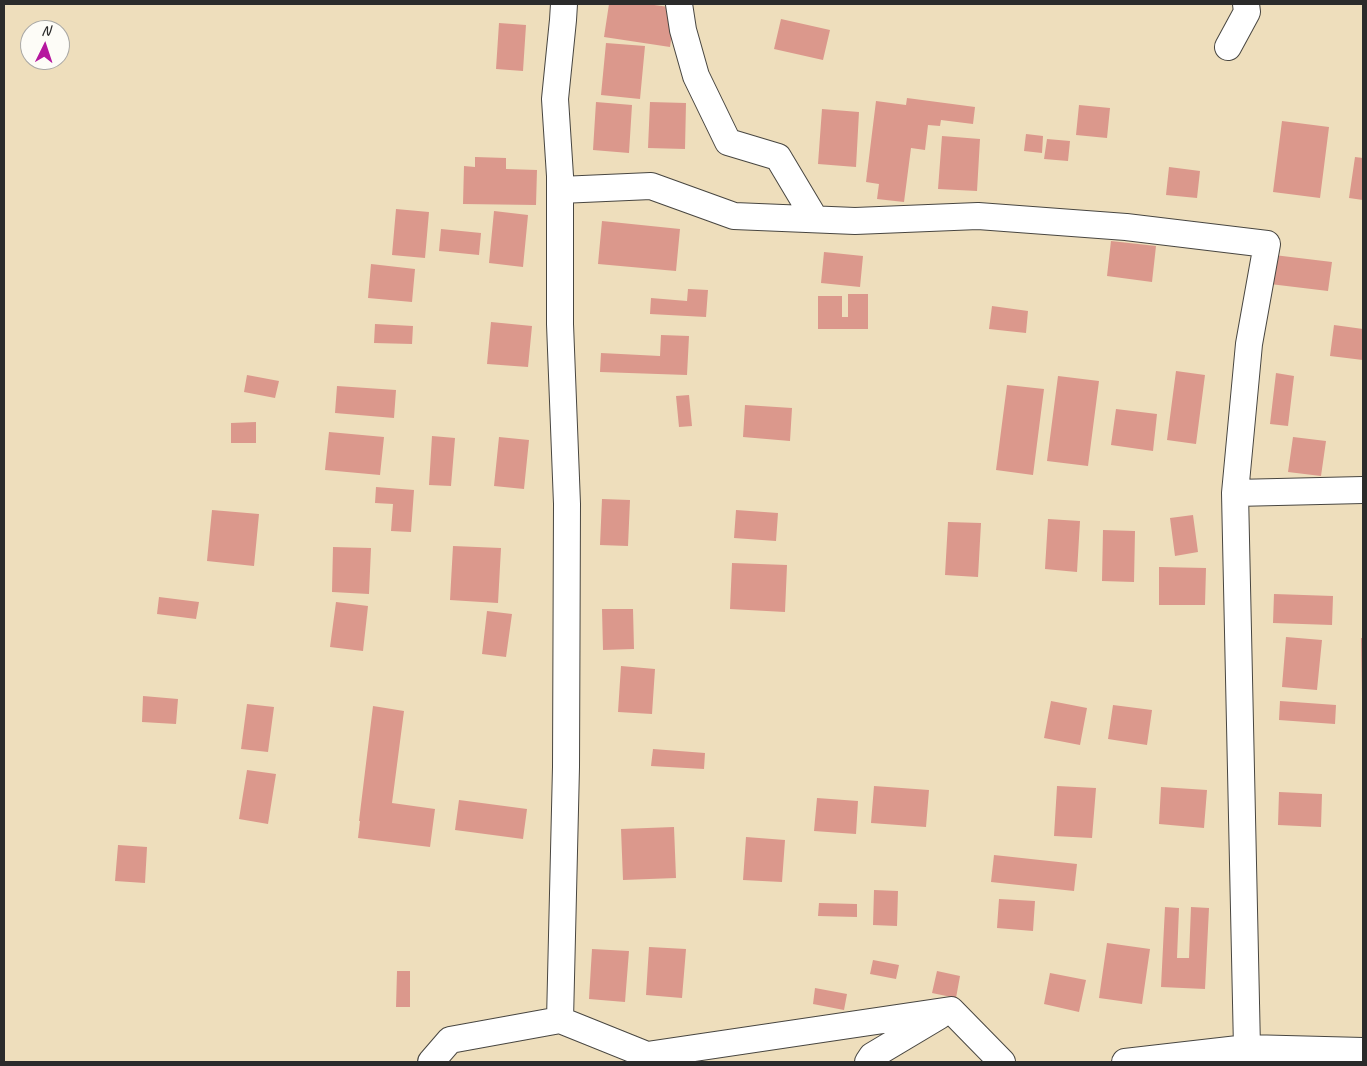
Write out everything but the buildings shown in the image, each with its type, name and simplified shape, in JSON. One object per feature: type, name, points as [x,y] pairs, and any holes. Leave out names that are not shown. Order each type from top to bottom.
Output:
[{"type":"street","points":[[560,1020],[566,767],[567,504],[560,324],[560,190],[555,99],[564,20],[564,4]]},
{"type":"street","points":[[679,4],[683,30],[696,76],[728,142],[778,157],[815,219]]},
{"type":"street","points":[[1228,47],[1246,12],[1246,4]]},
{"type":"street","points":[[560,190],[651,186],[734,216],[855,221],[978,216],[1126,227],[1267,244],[1249,344],[1235,493],[1247,1048]]},
{"type":"street","points":[[1235,493],[1363,490]]},
{"type":"street","points":[[431,1062],[450,1040],[560,1020],[647,1055],[951,1010]]},
{"type":"street","points":[[868,1062],[872,1056],[951,1010]]},
{"type":"street","points":[[951,1010],[1002,1062]]},
{"type":"street","points":[[1125,1062],[1247,1048],[1363,1051]]}]
